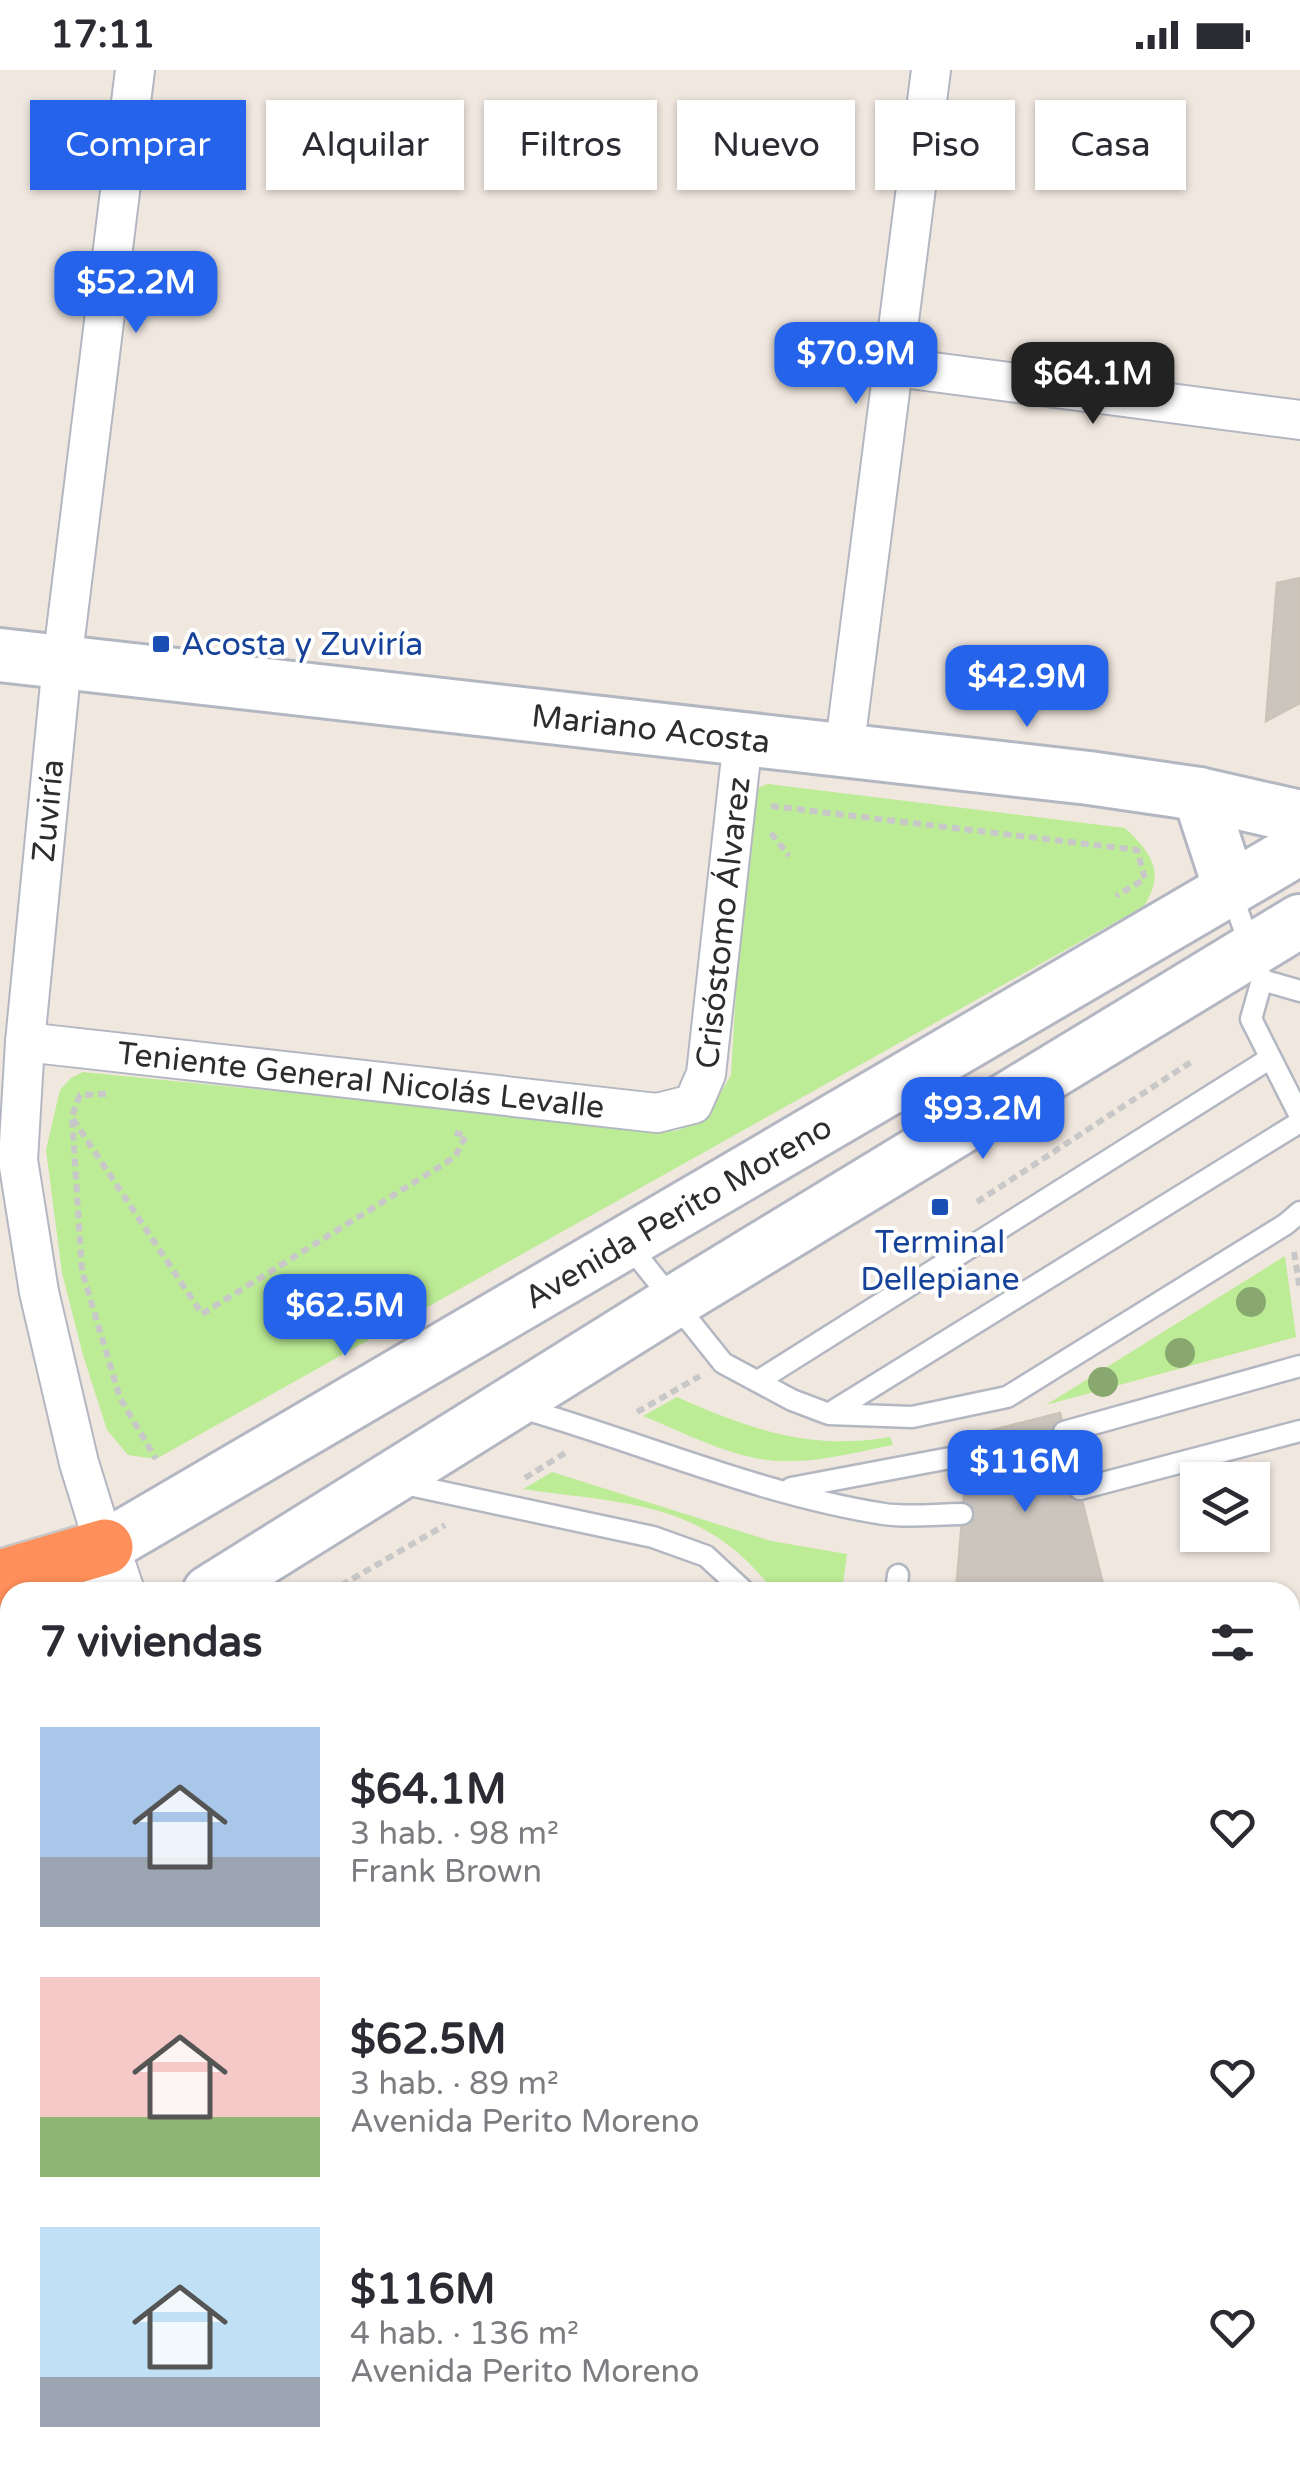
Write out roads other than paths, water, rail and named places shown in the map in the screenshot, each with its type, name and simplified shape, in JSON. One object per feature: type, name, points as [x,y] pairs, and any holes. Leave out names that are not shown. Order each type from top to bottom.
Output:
[{"type":"highway","points":[[0,1578],[113,1570]]},
{"type":"main road","name":"Mariano Acosta","points":[[0,655],[1089,778],[1198,794],[1300,817]]},
{"type":"main road","points":[[1198,794],[1230,888]]},
{"type":"main road","name":"Avenida Perito Moreno","points":[[83,1582],[113,1570],[626,1242],[1300,848]]},
{"type":"main road","points":[[225,1582],[672,1303],[1257,965],[1300,921]]},
{"type":"street","name":"Zuviría","points":[[113,1570],[79,1463],[27,1224],[18,1160],[25,1042],[62,662],[135,70]]},
{"type":"street","points":[[844,752],[931,70]]},
{"type":"street","points":[[895,367],[1300,420]]},
{"type":"street","name":"Crisóstomo Álvarez","points":[[693,1104],[706,1074],[743,739]]},
{"type":"street","name":"Teniente General Nicolás Levalle","points":[[25,1042],[656,1114],[693,1104]]},
{"type":"lane","points":[[828,1414],[1300,1119],[1251,1019],[1257,965],[1230,888]]},
{"type":"lane","points":[[1257,965],[1300,991]]},
{"type":"lane","points":[[758,1381],[1269,1059]]},
{"type":"lane","points":[[626,1242],[724,1363],[828,1414],[912,1418],[1008,1397],[1300,1212]]},
{"type":"lane","points":[[1064,1432],[1300,1366]]},
{"type":"lane","points":[[509,1404],[779,1490],[887,1515],[962,1514]]},
{"type":"lane","points":[[1080,1490],[1300,1431]]},
{"type":"lane","points":[[779,1490],[966,1455]]},
{"type":"lane","points":[[389,1481],[653,1537],[706,1556],[733,1582]]},
{"type":"place","name":"Acosta y Zuviría","points":[[161,644]]},
{"type":"place","name":"Terminal Dellepiane","points":[[940,1207]]}]
